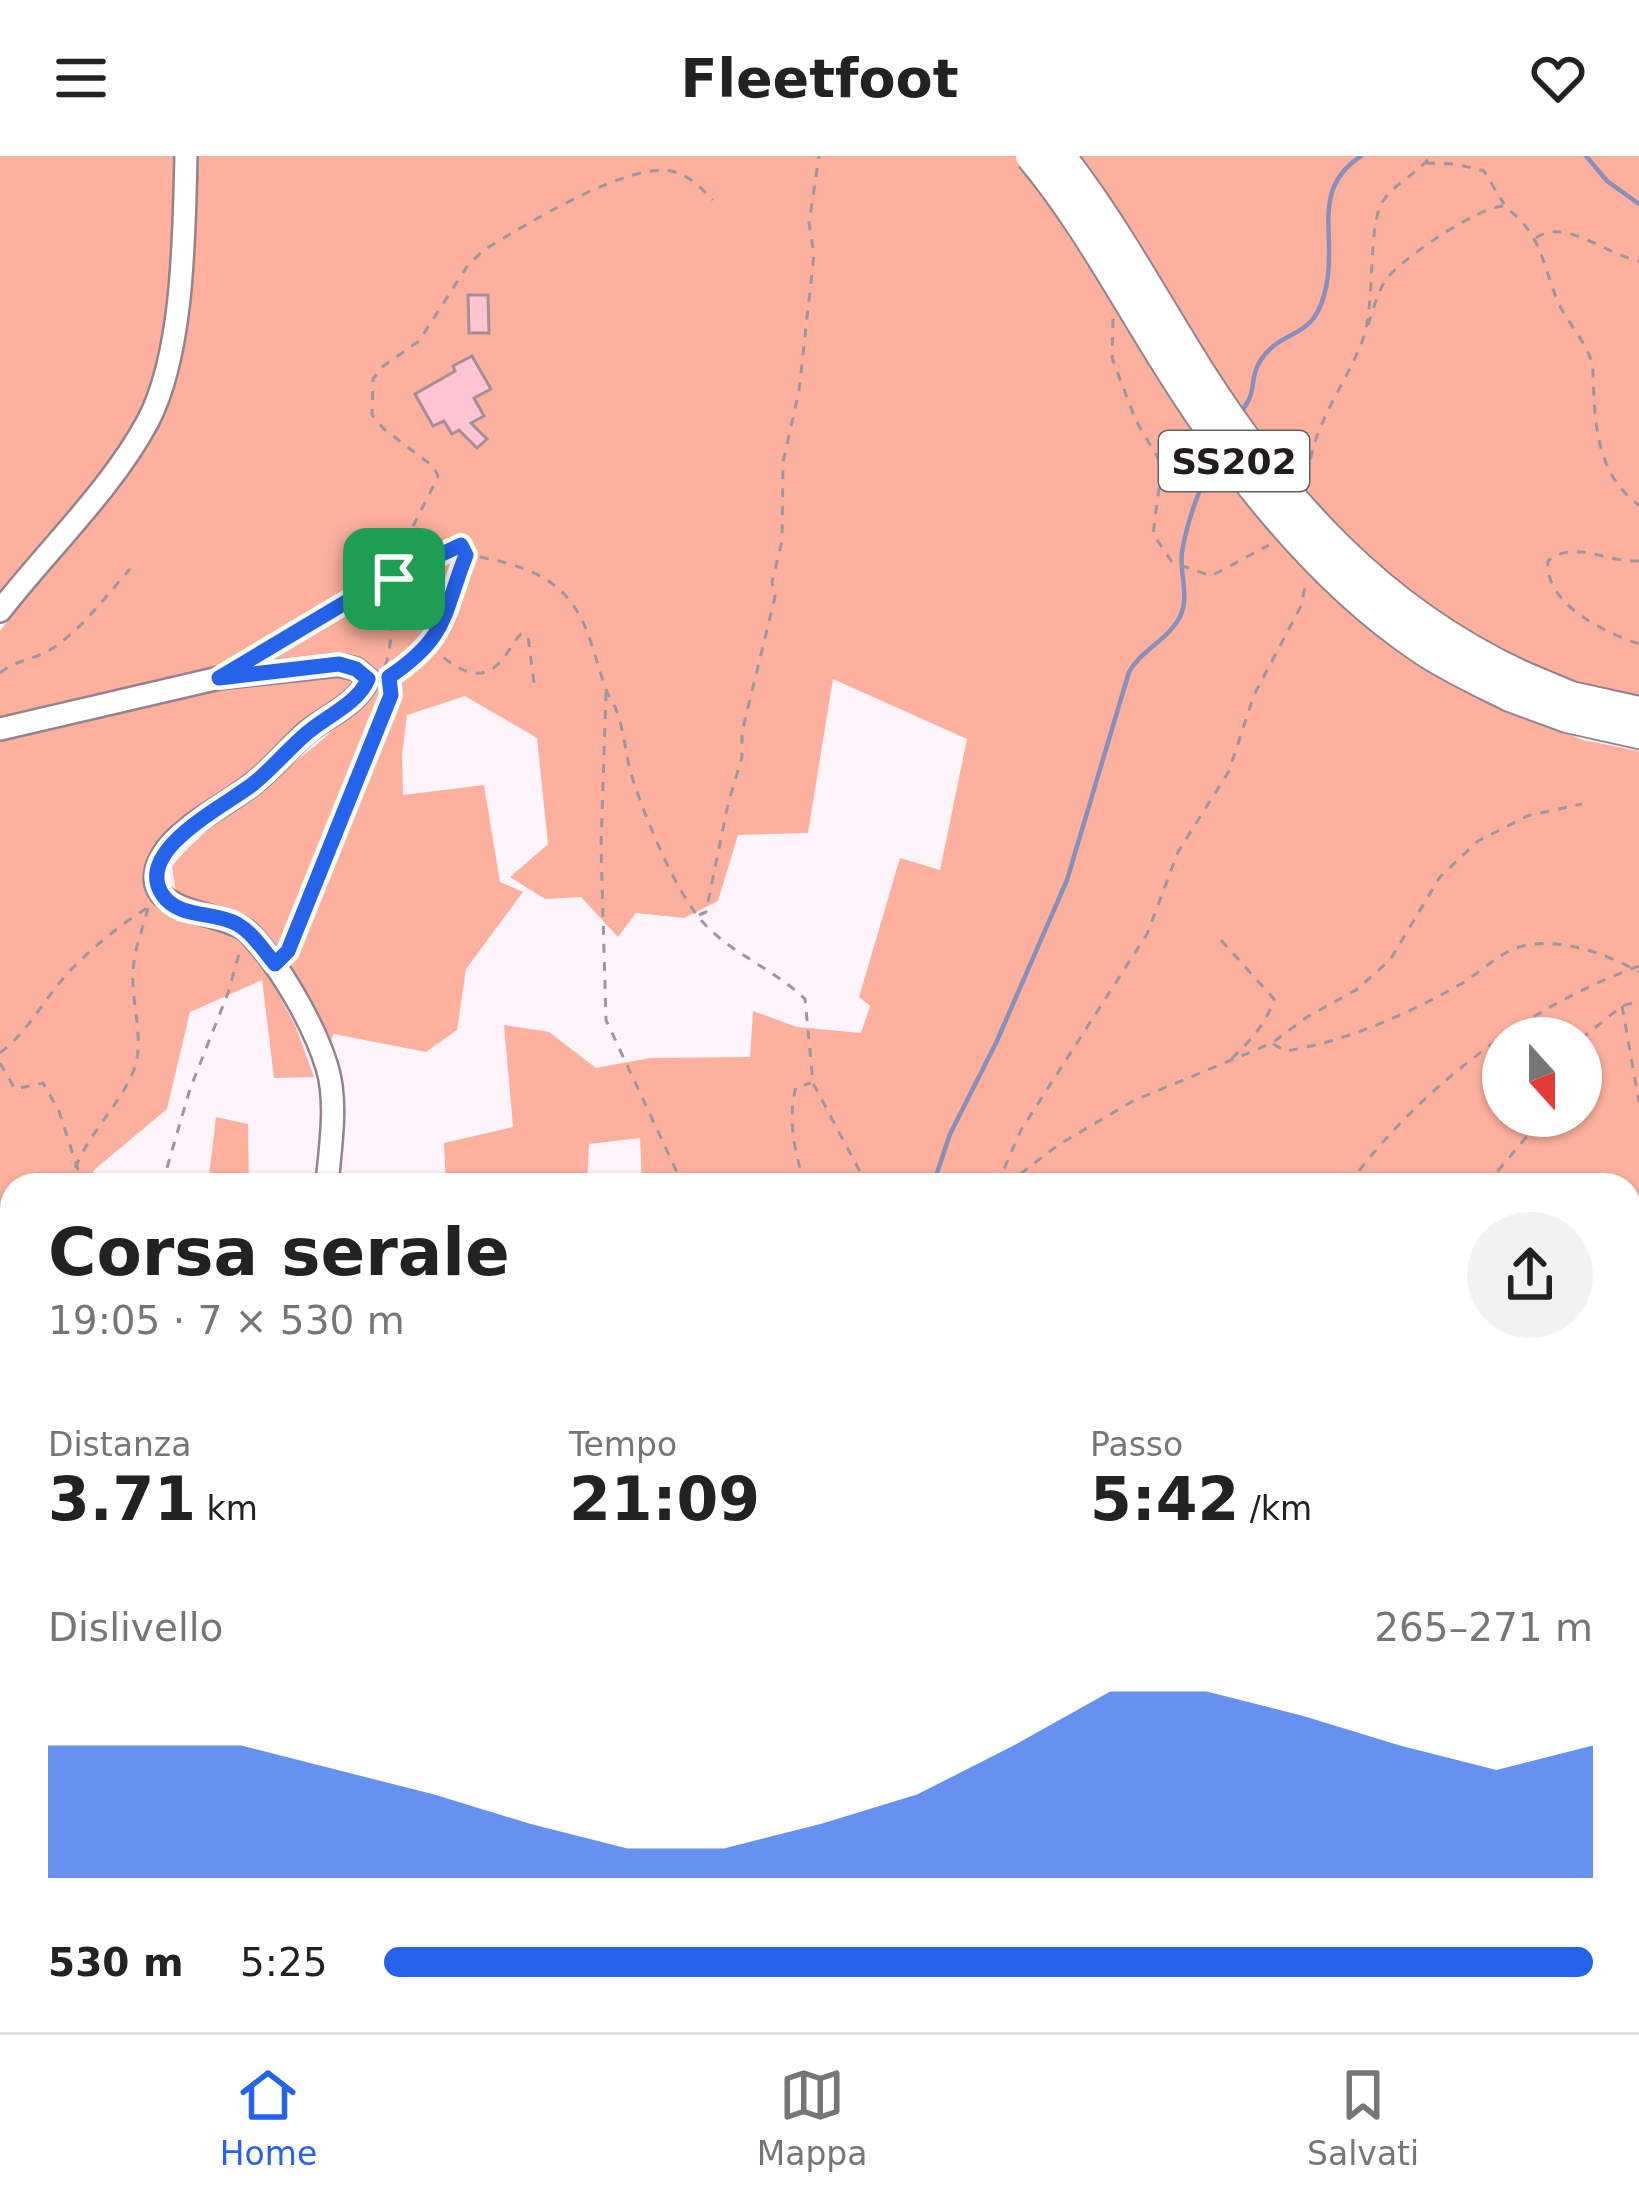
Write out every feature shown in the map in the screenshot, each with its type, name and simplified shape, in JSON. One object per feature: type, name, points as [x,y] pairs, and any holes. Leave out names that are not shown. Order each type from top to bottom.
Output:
[{"type":"highway","name":"SS202","points":[[1030,156],[1091,241],[1196,408],[1275,512],[1326,568],[1422,649],[1515,686],[1639,712]]},
{"type":"highway","name":"SS202","points":[[1060,156],[1111,226],[1227,415],[1314,524],[1351,562],[1428,626],[1567,718],[1639,733]]},
{"type":"street","points":[[0,611],[106,481],[160,394],[177,301],[186,156]]},
{"type":"street","points":[[0,729],[219,678],[339,664],[368,679],[363,691],[308,732],[257,781],[179,835],[157,872],[164,897],[175,907],[232,921],[275,964],[327,1068],[332,1112],[328,1173]]},
{"type":"path","points":[[697,916],[706,912],[775,597],[772,583],[782,541],[783,462],[799,391],[814,254],[809,223],[819,156]]},
{"type":"path","points":[[1363,339],[1383,201],[1431,156]]},
{"type":"path","points":[[1426,164],[1484,171],[1504,206],[1525,221],[1558,302],[1591,360],[1596,432],[1611,477],[1639,505]]},
{"type":"path","points":[[382,677],[393,628],[394,579],[438,476],[434,467],[383,429],[372,415],[373,379],[419,340],[484,250],[610,180],[669,170],[682,174],[713,200]]},
{"type":"path","points":[[1308,480],[1315,434],[1363,339],[1383,284],[1394,270],[1475,214],[1504,206]]},
{"type":"path","points":[[1535,238],[1541,232],[1562,230],[1639,261]]},
{"type":"path","points":[[1112,320],[1112,358],[1136,421],[1162,465],[1153,533],[1172,562],[1211,576],[1271,544]]},
{"type":"path","points":[[254,658],[368,589],[461,545],[466,555],[442,626],[430,646],[389,677],[391,695],[382,718],[288,951],[275,964]]},
{"type":"path","points":[[1639,561],[1612,561],[1560,550],[1548,561],[1546,579],[1559,598],[1621,638],[1639,644]]},
{"type":"path","points":[[466,555],[545,579],[562,592],[592,640],[605,690],[622,726],[632,779],[676,878],[697,916],[805,999],[813,1083],[862,1173]]},
{"type":"path","points":[[0,673],[15,661],[37,656],[63,640],[130,568]]},
{"type":"path","points":[[1002,1173],[1021,1130],[1148,934],[1178,852],[1228,771],[1254,694],[1301,606],[1308,574]]},
{"type":"path","points":[[430,646],[462,670],[474,673],[496,666],[521,634],[528,636],[533,646],[535,691]]},
{"type":"path","points":[[605,690],[606,1020],[677,1173]]},
{"type":"path","points":[[1022,1173],[1058,1145],[1133,1101],[1272,1043],[1356,990],[1390,960],[1440,877],[1478,841],[1527,816],[1582,804]]},
{"type":"path","points":[[0,1053],[27,1029],[62,979],[122,924],[149,907],[134,962],[138,1053],[133,1072],[75,1161],[72,1173]]},
{"type":"path","points":[[166,1173],[239,953],[251,936]]},
{"type":"path","points":[[1221,940],[1274,999],[1250,1042],[1227,1062]]},
{"type":"path","points":[[1272,1043],[1286,1051],[1364,1028],[1462,983],[1520,946],[1593,952],[1637,969]]},
{"type":"path","points":[[1357,1173],[1376,1147],[1520,1024],[1637,969]]},
{"type":"path","points":[[1602,1022],[1622,1006],[1639,1001]]},
{"type":"path","points":[[1622,1006],[1639,1102]]},
{"type":"path","points":[[0,1063],[15,1089],[43,1083],[59,1111],[78,1173]]},
{"type":"path","points":[[801,1173],[791,1106],[796,1087],[813,1083]]},
{"type":"path","points":[[1496,1173],[1526,1137]]},
{"type":"shaded area","points":[[0,156],[174,156],[174,213],[170,307],[153,393],[106,471],[0,598]]},
{"type":"shaded area","points":[[194,156],[1639,156],[1639,696],[1528,664],[1504,707],[1583,740],[1639,751],[1639,1173],[641,1173],[640,1138],[589,1144],[588,1173],[445,1173],[444,1143],[513,1127],[504,1025],[549,1032],[596,1068],[650,1058],[750,1057],[753,1011],[797,1027],[861,1033],[870,1006],[859,997],[900,858],[940,870],[967,739],[833,679],[808,833],[738,835],[718,901],[684,918],[636,913],[618,937],[581,897],[545,899],[510,877],[548,844],[537,738],[465,696],[407,715],[403,795],[484,785],[500,882],[523,892],[466,969],[457,1030],[426,1052],[334,1034],[326,1050],[247,916],[176,893],[172,866],[221,819],[329,734],[375,684],[342,656],[287,660],[0,718],[0,631],[122,477],[167,401],[182,355]]},
{"type":"shaded area","points":[[343,674],[351,680],[350,690],[257,771],[157,848],[144,874],[147,890],[161,910],[177,921],[223,930],[249,949],[295,1025],[314,1077],[274,1078],[262,980],[190,1012],[167,1109],[93,1173],[0,1173],[0,738],[211,687]]},
{"type":"shaded area","points":[[216,1117],[248,1124],[249,1173],[209,1173]]},
{"type":"building","points":[[468,295],[488,295],[489,333],[469,333]]},
{"type":"building","points":[[472,356],[491,389],[474,398],[484,416],[471,423],[487,439],[477,448],[459,430],[452,434],[444,421],[433,426],[415,394]]},
{"type":"waterway","points":[[1240,413],[1259,363],[1278,343],[1307,325],[1322,302],[1329,264],[1331,197],[1346,169],[1361,156]]},
{"type":"waterway","points":[[1586,156],[1607,181],[1639,204]]},
{"type":"waterway","points":[[937,1173],[950,1134],[996,1043],[1067,880],[1129,672],[1180,617],[1185,539],[1216,454]]},
{"type":"route","points":[[461,545],[466,555],[442,626],[430,646],[389,677],[391,695],[382,718],[288,951],[275,964],[243,927],[175,907],[164,897],[157,872],[179,835],[257,781],[308,732],[363,691],[368,679],[339,664],[219,678],[368,589],[394,579],[461,545]]}]
